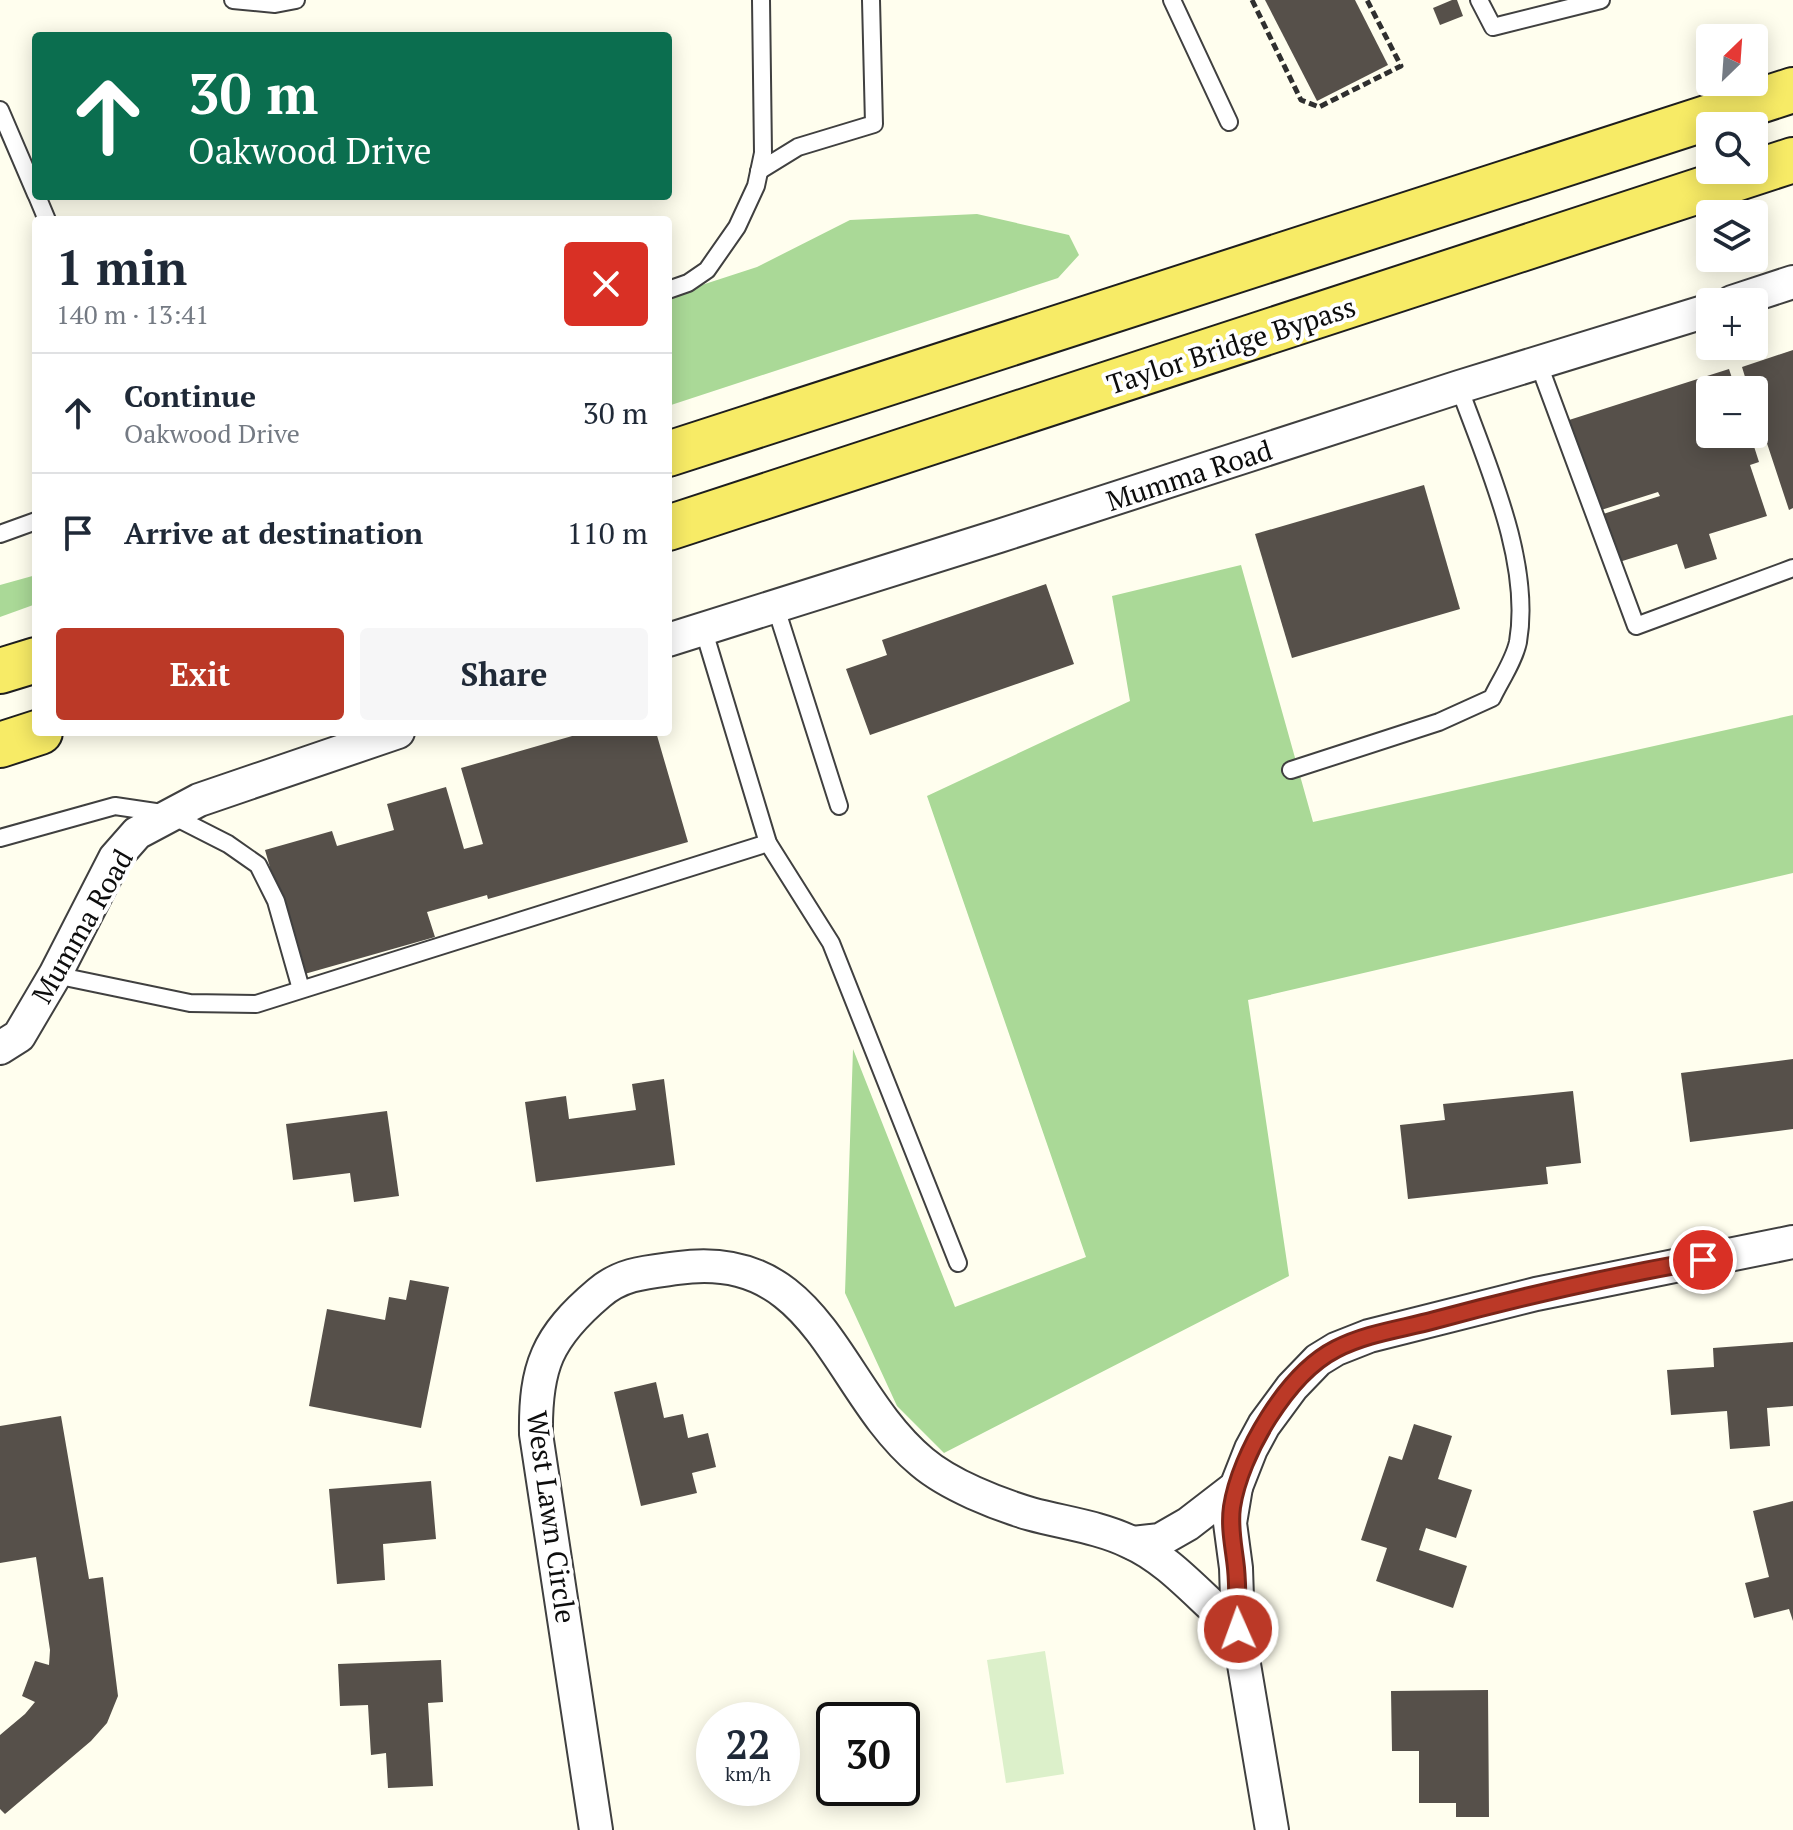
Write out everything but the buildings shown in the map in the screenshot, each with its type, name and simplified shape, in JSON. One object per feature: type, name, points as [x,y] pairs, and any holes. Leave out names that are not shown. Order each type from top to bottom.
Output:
[{"type":"main road","points":[[672,453],[1793,90]]},
{"type":"main road","name":"Taylor Bridge Bypass","points":[[672,527],[1793,160]]},
{"type":"main road","points":[[0,671],[32,661]]},
{"type":"main road","points":[[0,745],[32,735]]},
{"type":"street","points":[[1768,290],[1793,282]]},
{"type":"street","name":"Mumma Road","points":[[672,639],[1696,314]]},
{"type":"street","name":"Mumma Road","points":[[0,1048],[19,1036],[55,975],[115,858],[137,833],[199,800],[386,736]]},
{"type":"street","points":[[1272,1830],[1238,1629],[1236,1568],[1230,1523],[1236,1487],[1251,1449],[1292,1387],[1318,1360],[1369,1336],[1536,1294],[1793,1242]]},
{"type":"street","name":"West Lawn Circle","points":[[596,1830],[536,1434],[535,1402],[541,1366],[552,1342],[591,1299],[612,1282],[627,1275],[720,1266],[750,1273],[779,1287],[802,1306],[834,1346],[879,1416],[923,1462],[959,1485],[1029,1513],[1101,1530],[1133,1543],[1168,1565],[1238,1629]]},
{"type":"street","points":[[1133,1543],[1160,1540],[1188,1524],[1236,1487]]},
{"type":"lane","points":[[233,0],[275,4],[296,0]]},
{"type":"lane","points":[[672,289],[688,283],[707,270],[737,227],[756,186],[763,153],[761,0]]},
{"type":"lane","points":[[759,171],[798,147],[874,124],[871,0]]},
{"type":"lane","points":[[1172,0],[1229,122]]},
{"type":"lane","points":[[1479,0],[1493,27],[1601,0]]},
{"type":"lane","points":[[0,110],[32,186]]},
{"type":"lane","points":[[1538,362],[1636,626],[1793,568]]},
{"type":"lane","points":[[1291,770],[1439,722],[1492,698],[1517,644],[1520,605],[1515,563],[1498,499],[1459,387]]},
{"type":"lane","points":[[0,534],[32,522]]},
{"type":"lane","points":[[775,605],[839,806]]},
{"type":"lane","points":[[703,628],[768,843],[831,943],[958,1263]]},
{"type":"lane","points":[[0,838],[115,806],[169,814],[228,844],[258,865],[276,901],[301,989]]},
{"type":"lane","points":[[55,975],[190,1003],[256,1004],[768,843]]},
{"type":"path","points":[[1252,0],[1301,100],[1319,107],[1401,66],[1367,0]]},
{"type":"green space","points":[[977,214],[1069,235],[1079,255],[1058,278],[672,405],[672,295],[757,267],[850,220]]},
{"type":"green space","points":[[1241,565],[1313,822],[1793,715],[1793,873],[1248,1000],[1289,1276],[944,1453],[897,1406],[845,1293],[853,1049],[955,1307],[1086,1257],[927,796],[1130,701],[1112,596]]},
{"type":"green space","points":[[32,576],[32,605],[0,617],[0,585]]},
{"type":"green space","points":[[1045,1651],[1064,1774],[1006,1783],[987,1660]]},
{"type":"route","points":[[1238,1629],[1236,1568],[1230,1523],[1236,1487],[1264,1425],[1292,1387],[1318,1360],[1369,1336],[1536,1294],[1703,1260]]}]
